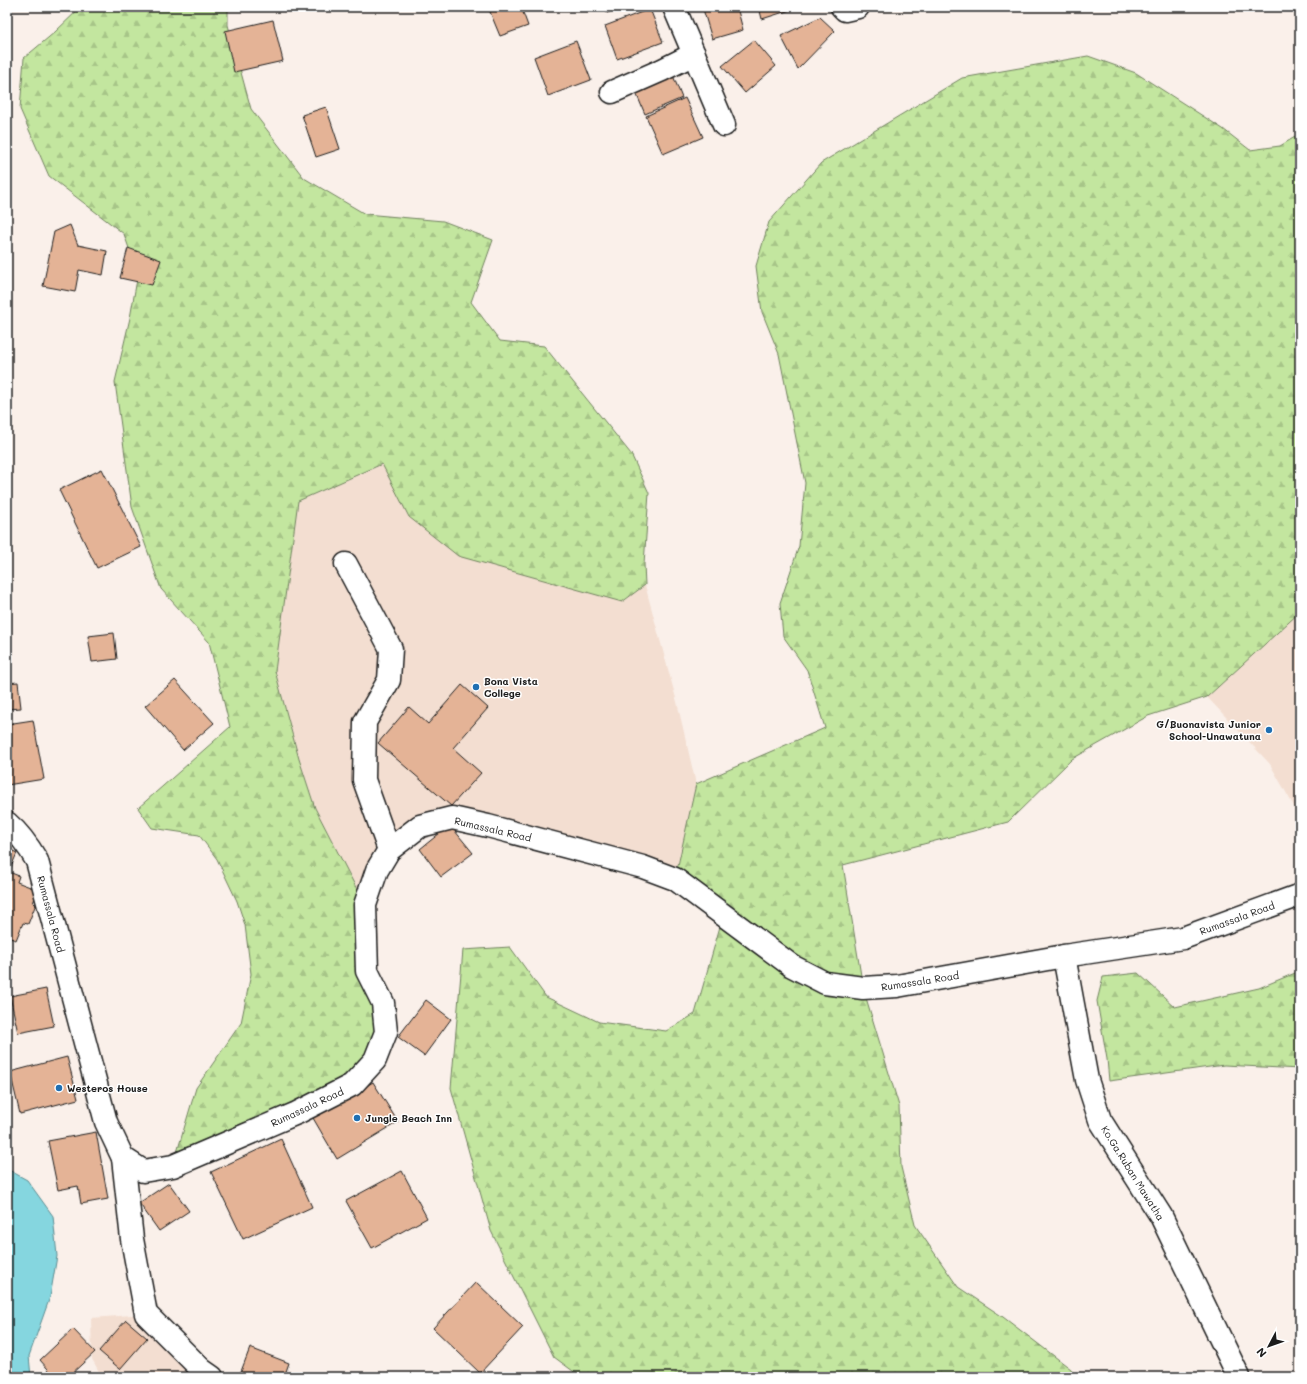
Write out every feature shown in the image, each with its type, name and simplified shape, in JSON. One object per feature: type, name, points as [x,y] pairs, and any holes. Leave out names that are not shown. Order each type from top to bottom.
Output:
[{"type":"street","points":[[674,7],[724,125]]},
{"type":"street","points":[[842,7],[845,10],[858,7]]},
{"type":"street","points":[[612,92],[694,54]]},
{"type":"street","points":[[346,564],[391,649],[389,680],[365,722],[364,780],[389,850]]},
{"type":"street","name":"Rumassala Road","points":[[7,824],[17,832],[37,861],[106,1122],[123,1158],[143,1171],[173,1166],[297,1113],[352,1085],[375,1060],[386,1032],[383,1003],[366,971],[365,905],[377,870],[389,850],[420,826],[452,818],[643,867],[675,879],[792,966],[825,983],[863,988],[897,986],[1064,956],[1183,938],[1300,895]]},
{"type":"street","name":"Ko.Ga.Ruban Mawatha","points":[[1064,956],[1087,1080],[1100,1120],[1161,1216],[1239,1377]]},
{"type":"street","points":[[123,1158],[132,1239],[146,1314],[202,1370],[212,1377]]},
{"type":"shaded area","name":"Bona Vista College","points":[[383,464],[409,517],[622,602],[645,585],[677,702],[696,784],[675,879],[452,818],[392,837],[365,905],[315,808],[299,759],[275,671],[298,501]]},
{"type":"shaded area","name":"G/Buonavista Junior School-Unawatuna","points":[[1300,612],[1300,817],[1270,764],[1207,697]]},
{"type":"shaded area","points":[[146,1314],[212,1377],[102,1377],[92,1359],[91,1318]]},
{"type":"green space","points":[[81,7],[228,7],[228,25],[251,109],[304,178],[365,214],[443,221],[493,240],[471,302],[500,341],[544,346],[631,454],[649,493],[644,564],[645,585],[622,602],[458,556],[409,517],[382,464],[298,501],[275,671],[299,759],[315,808],[365,905],[386,1032],[352,1085],[173,1166],[196,1088],[241,1023],[251,974],[245,925],[237,901],[217,859],[199,835],[152,828],[138,808],[230,727],[209,642],[161,589],[132,507],[115,382],[130,318],[138,274],[124,234],[49,176],[20,109],[24,58],[55,32]]},
{"type":"green space","points":[[1088,56],[1136,73],[1223,129],[1250,150],[1280,146],[1300,134],[1300,612],[1207,697],[1148,716],[1072,759],[1008,822],[843,865],[863,988],[899,1106],[901,1167],[915,1225],[958,1287],[1003,1317],[1071,1369],[1075,1377],[581,1377],[554,1357],[491,1231],[451,1088],[463,950],[510,947],[546,997],[599,1022],[666,1031],[695,1014],[723,916],[675,879],[696,784],[825,728],[807,670],[783,636],[780,603],[799,546],[805,483],[779,354],[762,312],[756,266],[769,222],[821,163],[962,78]]},
{"type":"green space","points":[[1300,971],[1300,1069],[1224,1065],[1109,1081],[1107,1059],[1097,1001],[1103,977],[1138,973],[1175,1007],[1259,988]]},
{"type":"water","points":[[7,1169],[27,1180],[53,1216],[57,1256],[50,1297],[29,1356],[31,1377],[7,1377]]},
{"type":"building","points":[[488,7],[521,7],[528,26],[500,36]]},
{"type":"building","points":[[604,7],[623,7],[607,13]]},
{"type":"building","points":[[709,7],[737,7],[743,30],[712,39],[703,9]]},
{"type":"building","points":[[759,7],[800,7],[762,19]]},
{"type":"building","points":[[650,9],[663,42],[617,59],[605,26]]},
{"type":"building","points":[[820,17],[835,31],[798,69],[781,36]]},
{"type":"building","points":[[273,20],[283,61],[234,72],[225,31]]},
{"type":"building","points":[[754,40],[776,66],[745,93],[722,66]]},
{"type":"building","points":[[576,41],[591,80],[548,96],[534,57]]},
{"type":"building","points":[[672,73],[682,98],[645,114],[634,88]]},
{"type":"building","points":[[685,98],[703,137],[663,154],[646,116]]},
{"type":"building","points":[[326,107],[340,149],[316,157],[302,115]]},
{"type":"building","points":[[70,225],[78,245],[107,251],[103,275],[79,270],[75,292],[43,286],[54,232]]},
{"type":"building","points":[[128,248],[161,260],[152,285],[120,278]]},
{"type":"building","points":[[102,469],[141,547],[97,568],[59,490]]},
{"type":"building","points":[[114,633],[117,659],[92,662],[88,636]]},
{"type":"building","points":[[175,680],[214,723],[183,750],[145,706]]},
{"type":"building","points":[[18,682],[21,708],[7,709],[7,683]]},
{"type":"building","points":[[462,685],[488,708],[453,748],[481,773],[451,806],[378,743],[409,707],[428,724]]},
{"type":"building","points":[[33,720],[44,779],[7,785],[7,724]]},
{"type":"building","points":[[450,825],[473,853],[441,877],[420,849]]},
{"type":"building","points":[[7,848],[17,853],[9,872],[19,876],[17,882],[38,890],[33,903],[36,904],[28,924],[23,923],[16,940],[7,937]]},
{"type":"building","points":[[46,989],[54,1026],[18,1033],[10,996]]},
{"type":"building","points":[[426,1000],[451,1019],[424,1056],[398,1037]]},
{"type":"building","points":[[67,1057],[78,1099],[20,1114],[10,1072]]},
{"type":"building","points":[[373,1082],[398,1122],[337,1159],[313,1118]]},
{"type":"building","points":[[96,1132],[108,1199],[81,1204],[78,1186],[58,1190],[48,1141]]},
{"type":"building","points":[[281,1139],[312,1207],[243,1239],[211,1172]]},
{"type":"building","points":[[402,1171],[427,1218],[372,1248],[346,1201]]},
{"type":"building","points":[[169,1183],[189,1211],[159,1231],[139,1203]]},
{"type":"building","points":[[476,1282],[523,1327],[480,1373],[433,1328]]},
{"type":"building","points":[[126,1320],[147,1338],[120,1369],[99,1351]]},
{"type":"building","points":[[73,1329],[95,1352],[68,1377],[55,1377],[40,1360]]},
{"type":"building","points":[[250,1348],[289,1363],[284,1377],[248,1377],[240,1374]]},
{"type":"place","name":"Bona Vista College","points":[[476,687]]},
{"type":"place","name":"G/Buonavista Junior School-Unawatuna","points":[[1269,730]]},
{"type":"place","name":"Westeros House","points":[[59,1088]]},
{"type":"place","name":"Jungle Beach Inn","points":[[357,1118]]}]
